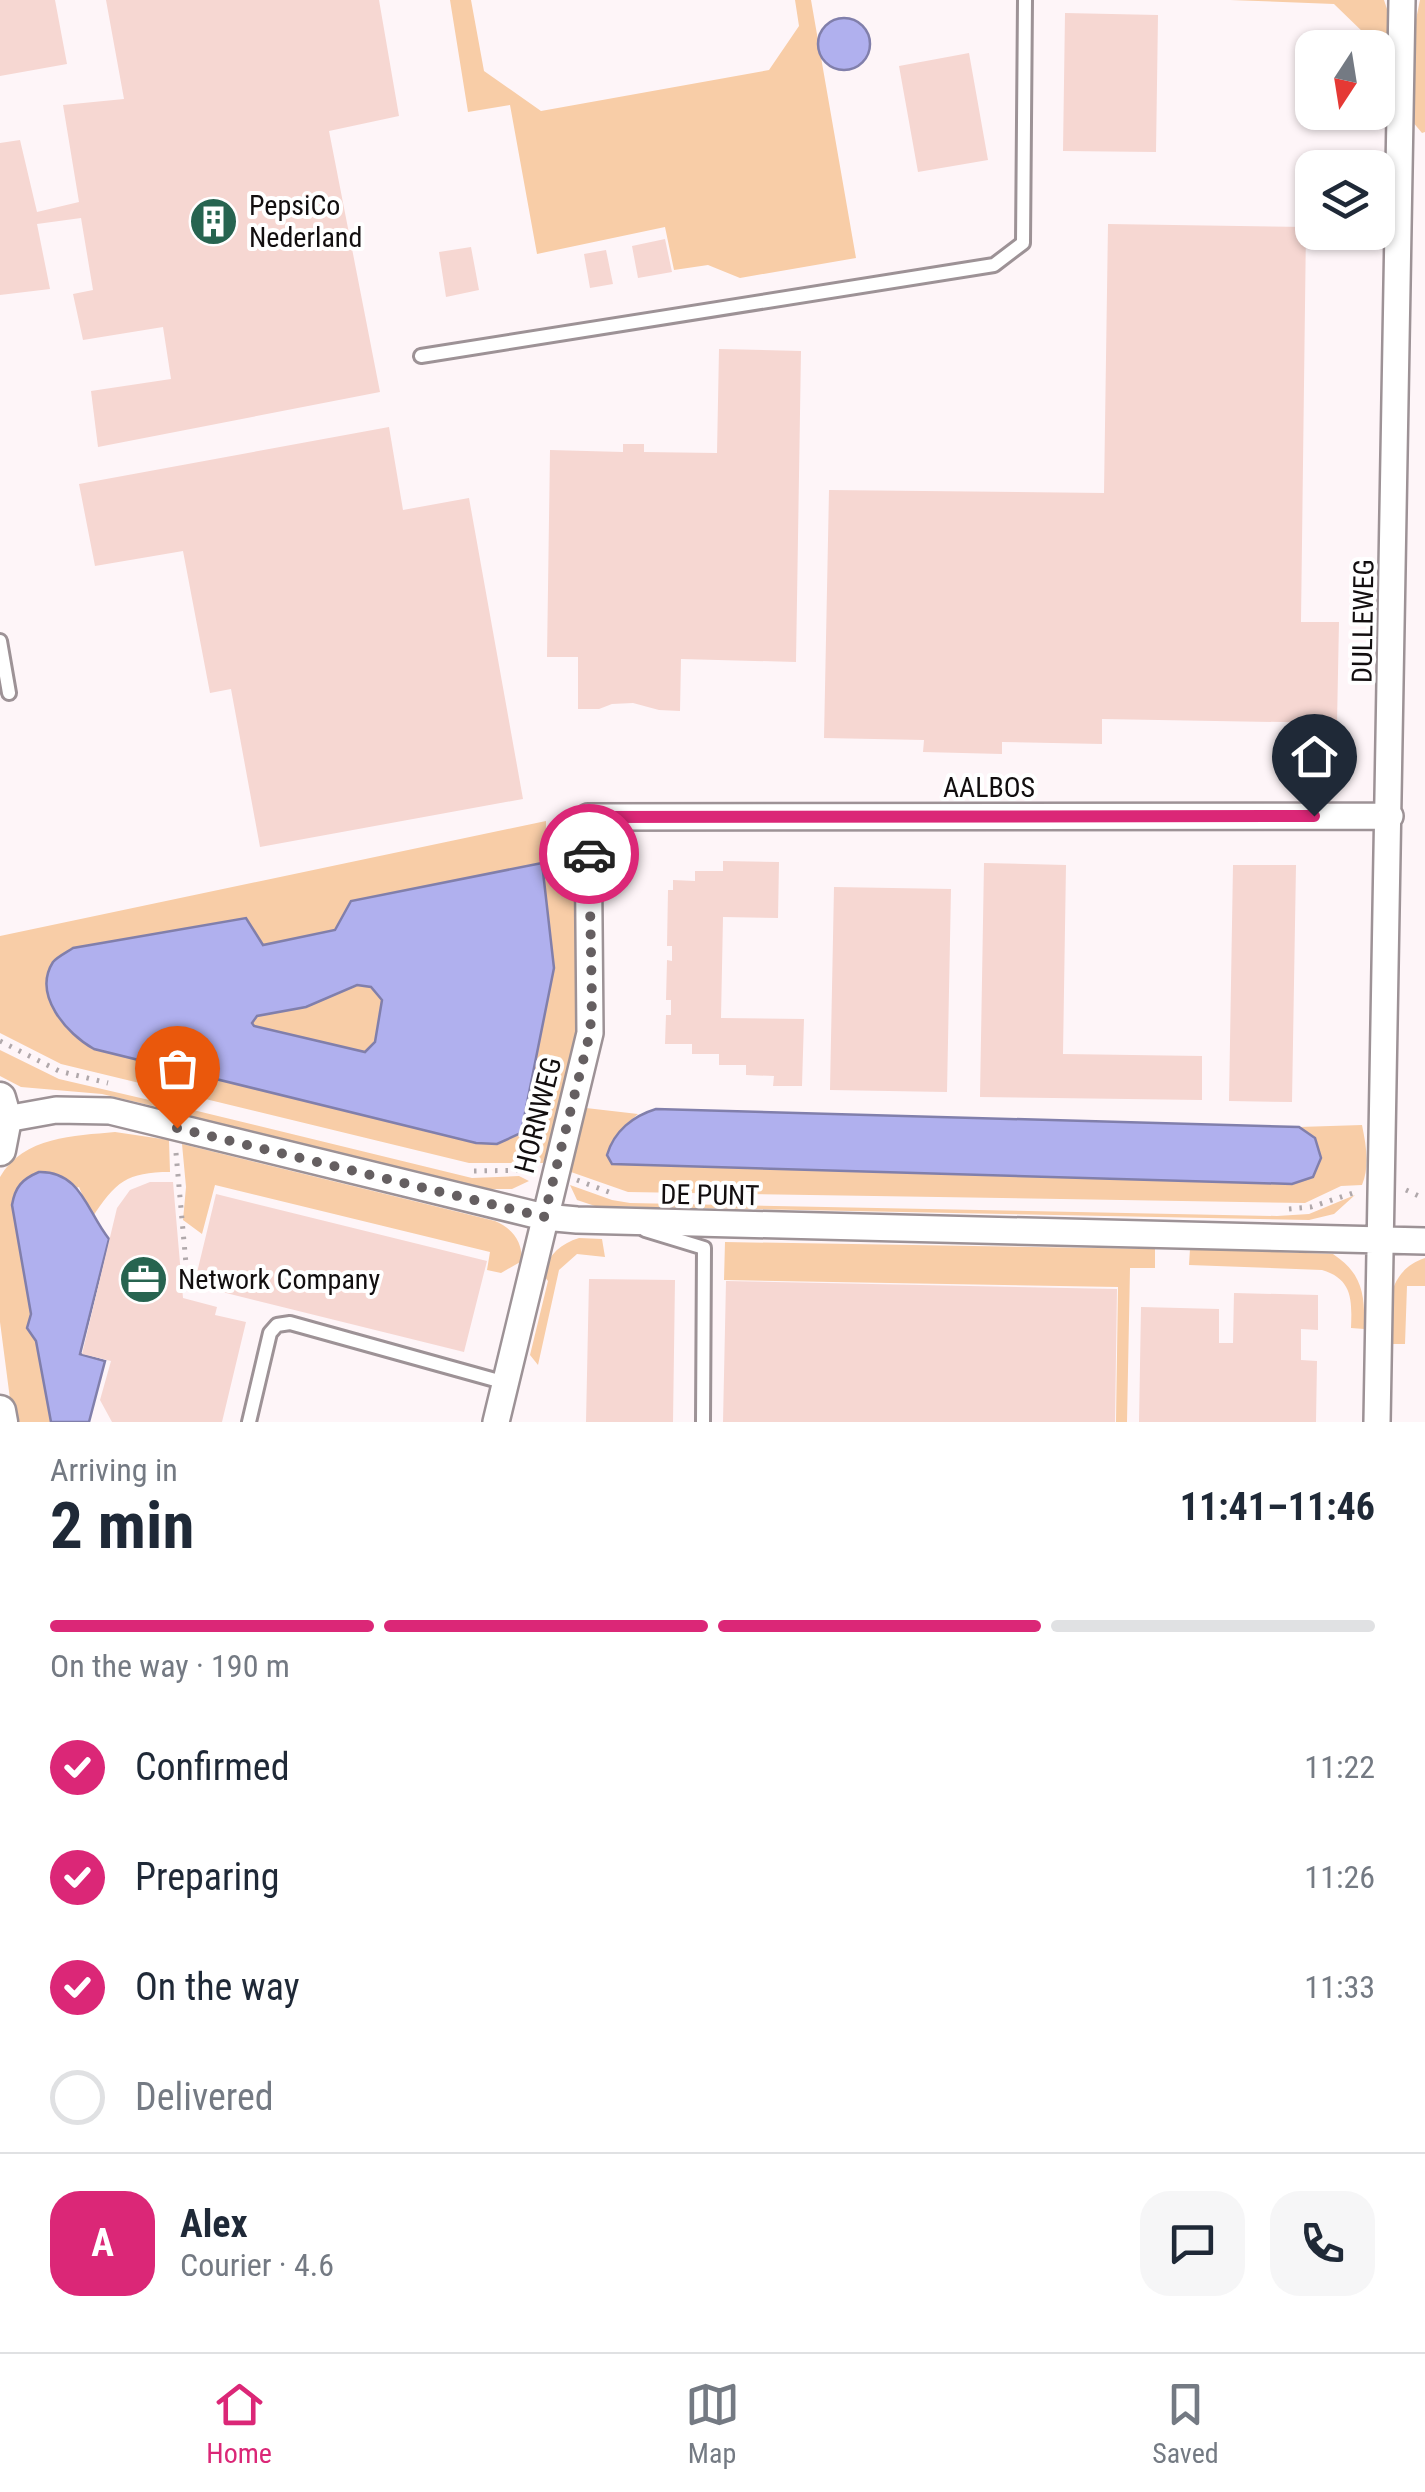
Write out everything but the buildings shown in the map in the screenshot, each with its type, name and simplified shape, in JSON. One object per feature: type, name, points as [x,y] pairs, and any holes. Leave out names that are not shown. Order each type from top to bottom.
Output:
[{"type":"street","name":"DULLEWEG","points":[[1377,1422],[1402,0]]},
{"type":"street","name":"AALBOS","points":[[588,817],[1390,816]]},
{"type":"street","name":"HORNWEG","points":[[496,1422],[590,1033],[588,817]]},
{"type":"street","name":"DE PUNT","points":[[3,1108],[95,1110],[544,1217],[619,1223],[1425,1241]]},
{"type":"street","points":[[0,1150],[3,1108]]},
{"type":"street","points":[[0,1411],[2,1422]]},
{"type":"lane","points":[[421,356],[994,265],[1023,244],[1025,0]]},
{"type":"lane","points":[[0,641],[10,693]]},
{"type":"lane","points":[[619,1223],[704,1248],[703,1422]]},
{"type":"lane","points":[[248,1422],[270,1333],[277,1325],[290,1324],[506,1383]]},
{"type":"path","points":[[0,1041],[59,1071]]},
{"type":"path","points":[[177,1128],[178,1194],[186,1275]]},
{"type":"path","points":[[1406,1190],[1425,1199]]},
{"type":"shaded area","points":[[450,0],[471,0],[484,71],[541,111],[769,70],[799,26],[795,0],[811,0],[856,258],[740,278],[708,265],[674,270],[665,227],[537,254],[510,105],[468,112]]},
{"type":"shaded area","points":[[1230,0],[1384,0],[1388,30],[1361,30],[1334,4]]},
{"type":"shaded area","points":[[1420,0],[1425,0],[1422,133],[1412,121],[1414,29]]},
{"type":"shaded area","points":[[546,821],[546,836],[569,838],[580,1018],[548,1158],[543,1163],[469,1163],[61,1064],[0,1033],[0,936]],"holes":[[[335,930],[554,968],[521,1133],[295,1099],[94,1049],[66,1028],[54,960],[73,948],[263,945]]]},
{"type":"shaded area","points":[[357,985],[372,987],[382,1000],[375,1042],[365,1052],[254,1026],[251,1022],[257,1016],[307,1007]]},
{"type":"shaded area","points":[[0,1050],[59,1079],[175,1106],[175,1111],[102,1094],[21,1087],[0,1076]]},
{"type":"shaded area","points":[[586,1108],[638,1114],[624,1126],[1318,1148],[1299,1127],[1362,1125],[1367,1162],[1362,1185],[1341,1186],[1305,1203],[628,1192],[571,1172]]},
{"type":"shaded area","points":[[189,1109],[472,1178],[519,1176],[529,1181],[512,1189],[490,1189],[188,1116]]},
{"type":"shaded area","points":[[115,1132],[169,1140],[170,1172],[132,1177],[115,1188],[92,1218],[79,1187],[13,1212],[31,1314],[28,1331],[36,1340],[51,1422],[13,1422],[0,1322],[0,1177],[10,1163],[36,1146],[67,1137]]},
{"type":"shaded area","points":[[182,1144],[495,1221],[515,1236],[522,1261],[501,1273],[487,1270],[490,1252],[215,1185],[202,1234],[183,1220],[186,1187]]},
{"type":"shaded area","points":[[570,1185],[630,1203],[1277,1216],[1309,1214],[1355,1195],[1334,1214],[1309,1220],[595,1206],[577,1200]]},
{"type":"shaded area","points":[[579,1238],[602,1239],[605,1257],[577,1254],[559,1270],[538,1365],[530,1355],[548,1281],[543,1275],[545,1268],[556,1251]]},
{"type":"shaded area","points":[[725,1242],[1155,1249],[1155,1268],[1130,1268],[1127,1422],[1116,1422],[1118,1287],[724,1280]]},
{"type":"shaded area","points":[[1190,1249],[1333,1254],[1351,1269],[1360,1286],[1364,1329],[1351,1328],[1348,1292],[1332,1274],[1322,1270],[1189,1265]]},
{"type":"shaded area","points":[[1425,1258],[1425,1286],[1407,1286],[1405,1344],[1387,1344],[1389,1305],[1396,1282],[1412,1264]]},
{"type":"water","points":[[844,18],[862,26],[870,44],[862,62],[844,70],[826,62],[818,44],[826,26]]},
{"type":"water","points":[[542,863],[554,968],[521,1133],[497,1144],[476,1143],[94,1049],[64,1024],[50,1000],[47,987],[53,962],[73,948],[246,918],[263,945],[335,930],[351,901]],"holes":[[[357,985],[371,987],[382,1000],[375,1042],[365,1052],[252,1023],[257,1016],[306,1007]]]},
{"type":"water","points":[[656,1109],[1299,1127],[1315,1138],[1321,1158],[1313,1177],[1292,1184],[612,1164],[607,1155],[620,1132],[632,1120]]},
{"type":"water","points":[[39,1172],[53,1173],[74,1186],[109,1239],[80,1354],[105,1361],[89,1422],[51,1422],[36,1341],[27,1328],[31,1314],[12,1205],[20,1184]]},
{"type":"way so far","points":[[177,1128],[544,1217],[590,1033],[589,854]]},
{"type":"place","name":"PepsiCo Nederland","points":[[214,221]]},
{"type":"place","name":"Network Company","points":[[143,1279]]},
{"type":"route","points":[[589,854],[588,817],[1314,816]]}]
